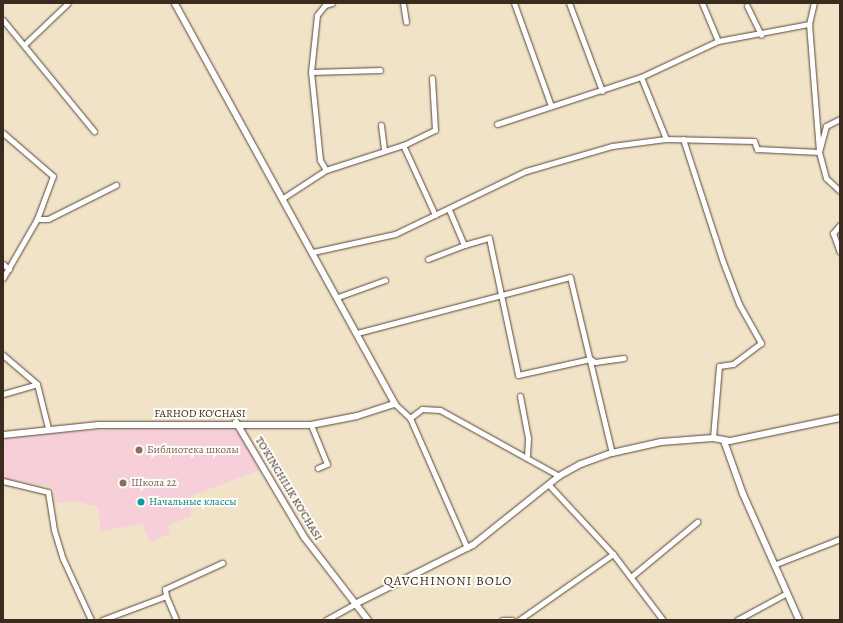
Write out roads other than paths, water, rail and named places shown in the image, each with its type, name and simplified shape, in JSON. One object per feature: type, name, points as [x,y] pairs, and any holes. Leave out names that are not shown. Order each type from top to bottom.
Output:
[{"type":"street","points":[[25,44],[68,3]]},
{"type":"street","points":[[176,3],[338,297],[395,404],[410,418],[467,548]]},
{"type":"street","points":[[326,170],[320,160],[311,72],[317,15],[325,5],[332,3]]},
{"type":"street","points":[[403,3],[406,22]]},
{"type":"street","points":[[514,3],[552,106]]},
{"type":"street","points":[[569,3],[602,91]]},
{"type":"street","points":[[702,3],[718,41]]},
{"type":"street","points":[[814,3],[809,24],[819,152],[826,178],[840,191]]},
{"type":"street","points":[[747,6],[761,35]]},
{"type":"street","points":[[3,20],[25,44],[94,131]]},
{"type":"street","points":[[497,124],[602,91],[641,77],[718,41],[761,35],[809,24]]},
{"type":"street","points":[[311,72],[380,70]]},
{"type":"street","points":[[641,77],[666,139]]},
{"type":"street","points":[[283,198],[326,170],[403,145],[435,130],[432,78]]},
{"type":"street","points":[[819,152],[826,126],[840,119]]},
{"type":"street","points":[[381,125],[384,151]]},
{"type":"street","points":[[3,133],[52,172],[51,185],[37,219],[3,278]]},
{"type":"street","points":[[313,252],[395,234],[449,210],[526,171],[570,157],[638,140],[666,139],[754,141],[757,149],[819,152]]},
{"type":"street","points":[[683,140],[723,262],[739,304],[760,343],[733,364],[719,366],[713,438]]},
{"type":"street","points":[[403,145],[435,215]]},
{"type":"street","points":[[37,219],[48,219],[116,185]]},
{"type":"street","points":[[449,210],[464,244]]},
{"type":"street","points":[[840,225],[834,233],[840,252]]},
{"type":"street","points":[[428,259],[464,244],[489,238],[518,375],[590,359],[595,362],[624,358]]},
{"type":"street","points":[[3,264],[9,269]]},
{"type":"street","points":[[357,333],[570,278],[612,452]]},
{"type":"street","points":[[338,297],[385,280]]},
{"type":"street","points":[[3,355],[37,384],[48,428]]},
{"type":"street","points":[[3,394],[37,384]]},
{"type":"street","points":[[520,396],[528,438],[527,458]]},
{"type":"street","name":"FARHOD KO'CHASI","points":[[3,435],[48,428],[236,422],[311,425],[395,404]]},
{"type":"street","points":[[410,418],[422,409],[440,410],[559,476]]},
{"type":"street","points":[[326,620],[467,548],[559,476],[612,452],[661,442],[713,438],[724,442],[840,418]]},
{"type":"street","name":"TO'KINCHILIK KO'CHASI","points":[[236,422],[304,537],[368,620]]},
{"type":"street","points":[[311,425],[327,464],[318,468]]},
{"type":"street","points":[[724,442],[743,494],[776,564],[799,620]]},
{"type":"street","points":[[3,481],[48,492],[54,530],[63,559],[91,620]]},
{"type":"street","points":[[549,485],[632,576],[663,620]]},
{"type":"street","points":[[632,576],[697,522]]},
{"type":"street","points":[[776,564],[840,539]]},
{"type":"street","points":[[520,620],[613,554]]},
{"type":"street","points":[[176,620],[166,596],[165,589],[222,563]]},
{"type":"street","points":[[738,620],[787,593]]},
{"type":"street","points":[[102,620],[166,596]]},
{"type":"street","points":[[502,620],[512,620]]},
{"type":"place","name":"Библиотека школы","points":[[139,450]]},
{"type":"place","name":"Школа 22","points":[[123,483]]},
{"type":"place","name":"Начальные классы","points":[[141,502]]},
{"type":"district","name":"QAVCHINONI BOLO","points":[[448,581]]}]
